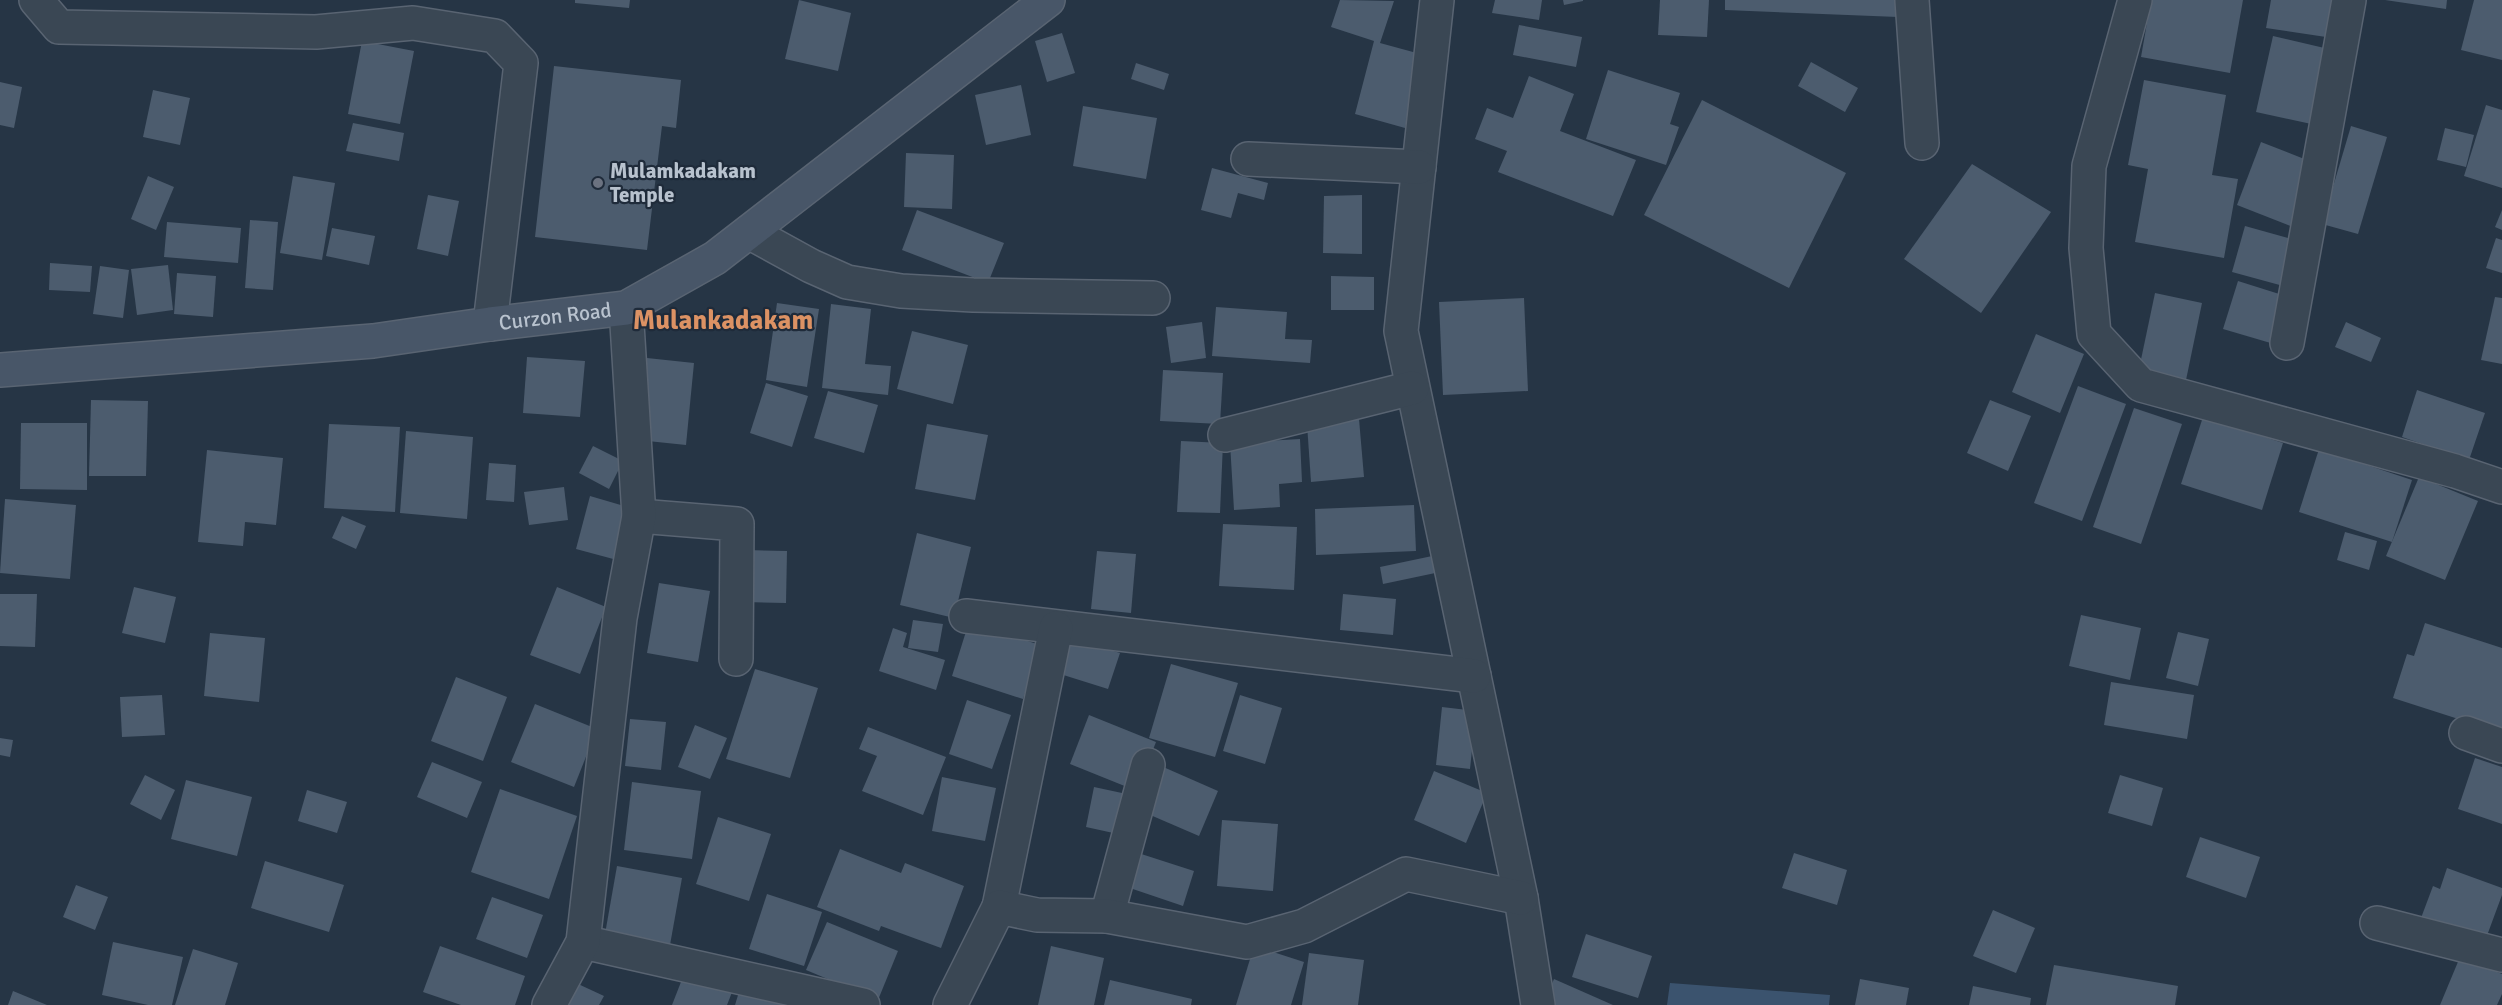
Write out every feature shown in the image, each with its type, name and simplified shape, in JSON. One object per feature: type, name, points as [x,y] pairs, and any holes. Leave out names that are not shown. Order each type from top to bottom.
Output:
[{"type":"main road","name":"Curzon Road","points":[[0,370],[373,341],[626,308],[715,258],[1048,0]]},
{"type":"street","points":[[36,0],[59,27],[316,32],[413,22],[495,36],[521,63],[490,324]]},
{"type":"street","points":[[1437,0],[1401,332],[1521,898],[1538,1005]]},
{"type":"street","points":[[1912,0],[1922,143]]},
{"type":"street","points":[[2135,0],[2089,166],[2086,248],[2094,334],[2141,385],[2443,468],[2502,487]]},
{"type":"street","points":[[2287,343],[2349,0]]},
{"type":"street","points":[[1248,159],[1419,167]]},
{"type":"street","points":[[749,231],[811,266],[847,282],[901,291],[973,295],[1153,298]]},
{"type":"street","points":[[549,1005],[583,942],[621,618],[639,516],[626,308]]},
{"type":"street","points":[[1225,435],[1412,388]]},
{"type":"street","points":[[639,516],[736,524],[735,659]]},
{"type":"street","points":[[966,616],[1474,676]]},
{"type":"street","points":[[950,1005],[999,907],[1056,628]]},
{"type":"street","points":[[2466,733],[2502,746]]},
{"type":"street","points":[[1107,916],[1148,765]]},
{"type":"street","points":[[999,907],[1037,915],[1107,916],[1247,942],[1304,926],[1406,874],[1521,898]]},
{"type":"street","points":[[2378,923],[2502,955]]},
{"type":"street","points":[[583,942],[863,1005]]},
{"type":"water","points":[[1670,983],[1830,995],[1829,1005],[1667,1005]]},
{"type":"building","points":[[575,0],[630,0],[629,8],[575,3]]},
{"type":"building","points":[[799,0],[851,13],[838,71],[785,59]]},
{"type":"building","points":[[1340,0],[1394,1],[1380,43],[1424,55],[1405,128],[1355,114],[1374,41],[1331,27]]},
{"type":"building","points":[[1495,0],[1542,0],[1539,20],[1492,13]]},
{"type":"building","points":[[1563,0],[1583,0],[1583,1],[1564,5]]},
{"type":"building","points":[[1660,0],[1709,0],[1707,37],[1658,35]]},
{"type":"building","points":[[1725,0],[1898,0],[1898,17],[1725,10]]},
{"type":"building","points":[[2151,0],[2243,0],[2230,73],[2141,57]]},
{"type":"building","points":[[2271,0],[2332,0],[2326,37],[2266,28]]},
{"type":"building","points":[[2385,0],[2447,0],[2446,9]]},
{"type":"building","points":[[2474,0],[2502,0],[2502,60],[2461,50]]},
{"type":"building","points":[[1519,25],[1582,37],[1576,67],[1513,55]]},
{"type":"building","points":[[1062,33],[1075,73],[1047,82],[1035,41]]},
{"type":"building","points":[[2273,36],[2333,50],[2316,125],[2256,112]]},
{"type":"building","points":[[362,41],[414,51],[400,124],[348,114]]},
{"type":"building","points":[[1811,62],[1858,88],[1845,112],[1798,86]]},
{"type":"building","points":[[1136,63],[1169,74],[1164,90],[1131,79]]},
{"type":"building","name":"Mulamkadakam Temple","points":[[554,66],[681,80],[676,128],[662,126],[647,250],[535,237]]},
{"type":"building","points":[[1608,70],[1680,93],[1670,124],[1679,127],[1666,165],[1586,139]]},
{"type":"building","points":[[1529,76],[1574,94],[1560,131],[1636,160],[1613,216],[1498,172],[1507,151],[1475,139],[1487,108],[1513,118]]},
{"type":"building","points":[[2144,80],[2226,95],[2212,175],[2238,179],[2224,258],[2135,242],[2148,169],[2128,165]]},
{"type":"building","points":[[0,82],[22,87],[14,128],[0,125]]},
{"type":"building","points":[[1021,85],[1031,135],[986,145],[975,95]]},
{"type":"building","points":[[153,90],[190,98],[180,145],[143,137]]},
{"type":"building","points":[[1702,100],[1846,173],[1789,288],[1644,215]]},
{"type":"building","points":[[2486,105],[2502,110],[2502,188],[2464,176]]},
{"type":"building","points":[[1083,106],[1157,118],[1146,179],[1073,166]]},
{"type":"building","points":[[353,123],[404,133],[399,161],[346,151]]},
{"type":"building","points":[[2351,126],[2387,137],[2358,234],[2322,224]]},
{"type":"building","points":[[2445,128],[2474,135],[2466,167],[2437,160]]},
{"type":"building","points":[[2261,142],[2317,164],[2293,227],[2237,205]]},
{"type":"building","points":[[906,153],[954,155],[952,209],[904,207]]},
{"type":"building","points":[[1972,164],[2051,212],[1981,313],[1904,259]]},
{"type":"building","points":[[1212,168],[1268,183],[1264,200],[1238,193],[1231,218],[1201,210]]},
{"type":"building","points":[[148,176],[174,187],[156,230],[131,219]]},
{"type":"building","points":[[293,176],[335,183],[322,260],[280,253]]},
{"type":"building","points":[[428,195],[459,201],[448,256],[417,249]]},
{"type":"building","points":[[1362,195],[1362,254],[1323,253],[1324,196]]},
{"type":"building","points":[[917,210],[1004,243],[988,283],[902,250]]},
{"type":"building","points":[[2502,210],[2502,230],[2495,227]]},
{"type":"building","points":[[250,220],[278,222],[273,290],[245,288]]},
{"type":"building","points":[[167,222],[241,228],[238,263],[164,257]]},
{"type":"building","points":[[2245,226],[2299,241],[2287,287],[2232,272]]},
{"type":"building","points":[[332,228],[375,236],[369,265],[326,256]]},
{"type":"building","points":[[2496,238],[2502,240],[2502,273],[2486,268]]},
{"type":"building","points":[[50,263],[92,266],[90,292],[49,290]]},
{"type":"building","points":[[168,265],[173,310],[137,315],[131,269]]},
{"type":"building","points":[[100,266],[129,270],[123,318],[93,314]]},
{"type":"building","points":[[177,273],[216,276],[213,317],[174,314]]},
{"type":"building","points":[[1331,276],[1374,277],[1374,310],[1331,310]]},
{"type":"building","points":[[2238,281],[2289,297],[2274,344],[2223,329]]},
{"type":"building","points":[[2155,293],[2202,303],[2186,380],[2139,369]]},
{"type":"building","points":[[2495,297],[2502,298],[2502,364],[2481,360]]},
{"type":"building","points":[[1524,298],[1528,391],[1443,395],[1439,302]]},
{"type":"building","points":[[777,303],[819,309],[807,387],[766,380]]},
{"type":"building","points":[[831,304],[871,309],[865,364],[891,366],[888,395],[822,388]]},
{"type":"building","points":[[1216,307],[1287,312],[1285,339],[1312,340],[1310,363],[1212,356]]},
{"type":"building","points":[[1202,322],[1206,358],[1171,363],[1166,327]]},
{"type":"building","points":[[2346,322],[2381,338],[2371,362],[2335,347]]},
{"type":"building","points":[[912,331],[968,345],[953,404],[897,389]]},
{"type":"building","points":[[2036,334],[2084,354],[2060,413],[2012,392]]},
{"type":"building","points":[[527,357],[585,361],[580,417],[523,413]]},
{"type":"building","points":[[647,358],[694,363],[686,445],[638,440]]},
{"type":"building","points":[[1163,370],[1223,373],[1220,424],[1160,421]]},
{"type":"building","points":[[766,383],[808,396],[792,447],[750,433]]},
{"type":"building","points":[[2078,386],[2126,404],[2082,521],[2034,503]]},
{"type":"building","points":[[2417,390],[2485,413],[2469,460],[2402,437]]},
{"type":"building","points":[[828,391],[878,405],[864,453],[814,438]]},
{"type":"building","points":[[91,400],[148,401],[146,476],[89,476]]},
{"type":"building","points":[[1990,400],[2031,416],[2008,471],[1967,453]]},
{"type":"building","points":[[2134,408],[2182,424],[2141,544],[2093,527]]},
{"type":"building","points":[[2203,417],[2283,443],[2262,510],[2181,484]]},
{"type":"building","points":[[1359,419],[1364,477],[1311,482],[1307,424]]},
{"type":"building","points":[[21,423],[87,423],[87,490],[20,489]]},
{"type":"building","points":[[329,424],[400,427],[395,512],[324,508]]},
{"type":"building","points":[[927,424],[988,435],[975,500],[915,489]]},
{"type":"building","points":[[406,431],[473,437],[467,519],[400,513]]},
{"type":"building","points":[[1300,439],[1302,482],[1279,484],[1280,507],[1234,510],[1230,443]]},
{"type":"building","points":[[1181,441],[1223,443],[1220,513],[1177,512]]},
{"type":"building","points":[[593,446],[623,461],[609,489],[579,473]]},
{"type":"building","points":[[2319,449],[2412,480],[2392,542],[2299,512]]},
{"type":"building","points":[[207,450],[283,458],[276,525],[245,522],[243,546],[198,542]]},
{"type":"building","points":[[489,463],[516,465],[514,502],[486,500]]},
{"type":"building","points":[[2419,477],[2478,501],[2445,580],[2386,556]]},
{"type":"building","points":[[564,487],[568,520],[529,525],[524,492]]},
{"type":"building","points":[[590,496],[631,508],[617,560],[576,549]]},
{"type":"building","points":[[5,499],[76,505],[70,579],[0,573]]},
{"type":"building","points":[[1414,505],[1416,551],[1316,555],[1315,509]]},
{"type":"building","points":[[342,516],[366,526],[356,549],[332,538]]},
{"type":"building","points":[[1223,524],[1297,527],[1294,590],[1219,586]]},
{"type":"building","points":[[2345,532],[2377,541],[2369,570],[2337,560]]},
{"type":"building","points":[[917,533],[971,547],[954,618],[900,605]]},
{"type":"building","points":[[746,550],[787,551],[786,603],[745,602]]},
{"type":"building","points":[[1097,551],[1136,554],[1131,613],[1091,609]]},
{"type":"building","points":[[1437,555],[1440,572],[1383,584],[1380,567]]},
{"type":"building","points":[[659,583],[710,591],[698,662],[647,653]]},
{"type":"building","points":[[134,587],[176,597],[165,643],[122,633]]},
{"type":"building","points":[[557,587],[606,607],[580,674],[530,655]]},
{"type":"building","points":[[0,594],[37,594],[35,647],[0,646]]},
{"type":"building","points":[[1343,594],[1396,599],[1393,635],[1340,630]]},
{"type":"building","points":[[2081,615],[2141,628],[2130,680],[2069,666]]},
{"type":"building","points":[[913,620],[943,624],[938,652],[908,648]]},
{"type":"building","points":[[969,622],[1040,645],[1023,699],[952,676]]},
{"type":"building","points":[[2425,623],[2502,648],[2502,733],[2393,698],[2407,654],[2414,656]]},
{"type":"building","points":[[893,628],[907,633],[903,647],[945,660],[936,690],[879,671]]},
{"type":"building","points":[[2178,632],[2209,639],[2198,686],[2166,678]]},
{"type":"building","points":[[210,633],[265,638],[259,702],[204,696]]},
{"type":"building","points":[[1068,637],[1120,653],[1108,689],[1057,673]]},
{"type":"building","points":[[1171,664],[1238,683],[1215,757],[1149,738]]},
{"type":"building","points":[[755,669],[818,688],[790,778],[726,759]]},
{"type":"building","points":[[456,677],[507,697],[483,761],[431,741]]},
{"type":"building","points":[[2111,682],[2194,695],[2187,739],[2104,725]]},
{"type":"building","points":[[162,695],[165,735],[122,737],[120,697]]},
{"type":"building","points":[[1240,695],[1282,708],[1265,764],[1223,751]]},
{"type":"building","points":[[967,700],[1011,715],[992,769],[949,754]]},
{"type":"building","points":[[535,704],[597,729],[574,787],[511,762]]},
{"type":"building","points":[[1442,707],[1476,711],[1470,769],[1436,765]]},
{"type":"building","points":[[1089,715],[1156,742],[1137,791],[1070,764]]},
{"type":"building","points":[[630,719],[666,722],[661,770],[625,766]]},
{"type":"building","points":[[695,725],[727,738],[710,779],[678,767]]},
{"type":"building","points":[[868,727],[946,757],[923,815],[862,791],[877,756],[859,749]]},
{"type":"building","points":[[0,738],[13,740],[10,757],[0,755]]},
{"type":"building","points":[[2475,758],[2502,767],[2502,824],[2458,809]]},
{"type":"building","points":[[432,762],[482,782],[467,818],[417,797]]},
{"type":"building","points":[[1161,766],[1218,791],[1199,836],[1141,811]]},
{"type":"building","points":[[1434,771],[1487,793],[1466,843],[1414,820]]},
{"type":"building","points":[[145,775],[175,790],[161,820],[130,804]]},
{"type":"building","points":[[2120,775],[2163,788],[2152,826],[2108,813]]},
{"type":"building","points":[[942,777],[996,788],[985,841],[932,831]]},
{"type":"building","points":[[186,780],[252,797],[237,856],[171,839]]},
{"type":"building","points":[[632,782],[701,791],[692,859],[624,850]]},
{"type":"building","points":[[1094,787],[1136,796],[1127,836],[1086,827]]},
{"type":"building","points":[[500,789],[577,816],[549,899],[471,872]]},
{"type":"building","points":[[307,790],[347,802],[337,833],[298,821]]},
{"type":"building","points":[[718,817],[771,834],[749,901],[696,884]]},
{"type":"building","points":[[1222,820],[1278,824],[1273,891],[1217,886]]},
{"type":"building","points":[[2200,837],[2260,857],[2246,898],[2186,877]]},
{"type":"building","points":[[840,849],[901,873],[905,863],[964,886],[941,948],[881,926],[879,931],[817,907]]},
{"type":"building","points":[[1132,851],[1194,871],[1183,906],[1121,885]]},
{"type":"building","points":[[1794,853],[1847,870],[1837,905],[1782,888]]},
{"type":"building","points":[[265,861],[344,885],[329,932],[251,908]]},
{"type":"building","points":[[617,866],[682,878],[670,945],[605,934]]},
{"type":"building","points":[[2447,868],[2502,888],[2502,895],[2485,941],[2421,918],[2433,886],[2440,889]]},
{"type":"building","points":[[76,885],[108,897],[95,930],[63,917]]},
{"type":"building","points":[[767,894],[822,912],[804,966],[749,949]]},
{"type":"building","points":[[492,897],[543,915],[527,958],[476,939]]},
{"type":"building","points":[[1993,910],[2035,928],[2016,973],[1973,956]]},
{"type":"building","points":[[827,922],[898,951],[878,1000],[806,970]]},
{"type":"building","points":[[1586,934],[1652,956],[1638,998],[1572,977]]},
{"type":"building","points":[[113,942],[183,957],[172,1005],[148,1005],[102,995]]},
{"type":"building","points":[[440,946],[525,976],[515,1005],[461,1005],[423,992]]},
{"type":"building","points":[[1051,946],[1104,958],[1094,1005],[1038,1005]]},
{"type":"building","points":[[1254,946],[1304,962],[1291,1005],[1236,1005]]},
{"type":"building","points":[[193,949],[238,963],[225,1005],[175,1005]]},
{"type":"building","points":[[1309,953],[1364,960],[1358,1005],[1302,1005]]},
{"type":"building","points":[[2460,957],[2502,974],[2502,994],[2497,1005],[2440,1005]]},
{"type":"building","points":[[688,964],[736,982],[727,1005],[672,1005]]},
{"type":"building","points":[[2054,965],[2178,986],[2175,1005],[2046,1005]]},
{"type":"building","points":[[1554,979],[1613,1005],[1543,1005]]},
{"type":"building","points":[[1860,979],[1909,988],[1906,1005],[1855,1005]]},
{"type":"building","points":[[1110,980],[1192,999],[1191,1005],[1104,1005]]},
{"type":"building","points":[[742,982],[790,1005],[735,1005]]},
{"type":"building","points":[[576,983],[604,996],[599,1005],[565,1005]]},
{"type":"building","points":[[1973,986],[2031,998],[2030,1005],[1969,1005]]},
{"type":"building","points":[[13,991],[47,1005],[8,1005]]},
{"type":"place","name":"Mulamkadakam Temple","points":[[598,183]]},
{"type":"district","name":"Mulankadakam","points":[[723,320]]}]
